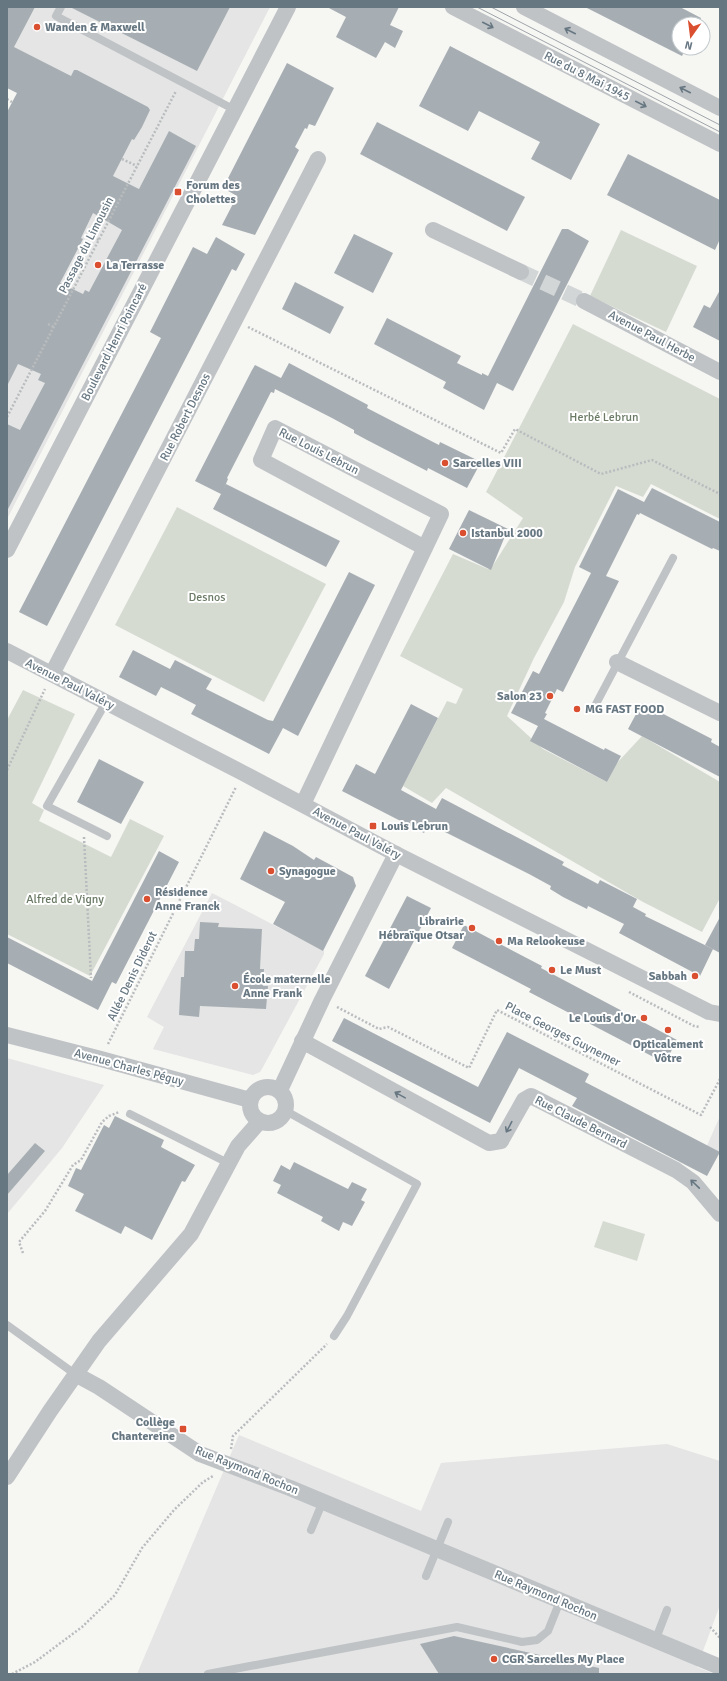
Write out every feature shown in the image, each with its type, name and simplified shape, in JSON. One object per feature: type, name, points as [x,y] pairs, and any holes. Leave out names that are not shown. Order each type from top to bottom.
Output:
[{"type":"street","name":"Boulevard Henri Poincaré","points":[[7,550],[288,7]]},
{"type":"street","name":"Rue du 8 Mai 1945","points":[[453,7],[720,144]]},
{"type":"street","points":[[524,7],[720,108]]},
{"type":"street","name":"Rue Robert Desnos","points":[[52,674],[318,159]]},
{"type":"street","points":[[433,230],[521,272]]},
{"type":"street","name":"Avenue Paul Herbe","points":[[584,300],[720,372]]},
{"type":"street","name":"Rue Louis Lebrun","points":[[303,804],[425,548],[441,514],[275,428],[261,460],[425,548]]},
{"type":"street","name":"Avenue Paul Valéry","points":[[7,651],[303,804],[396,854],[715,1013]]},
{"type":"street","points":[[618,662],[720,713]]},
{"type":"street","points":[[280,1090],[322,1000],[396,854]]},
{"type":"street","name":"Avenue Charles Péguy","points":[[7,1036],[101,1059],[250,1100]]},
{"type":"street","name":"Rue Claude Bernard","points":[[302,1041],[489,1144],[501,1142],[524,1100],[531,1096],[676,1170],[693,1182],[720,1214]]},
{"type":"street","points":[[262,1087],[274,1087],[280,1090],[286,1100],[286,1111],[282,1116],[272,1123],[260,1121],[251,1113],[250,1100],[252,1095],[262,1087]]},
{"type":"street","points":[[7,1477],[75,1374],[99,1341],[191,1234],[238,1146],[260,1121]]},
{"type":"street","name":"Rue Raymond Rochon","points":[[75,1374],[105,1391],[200,1454],[323,1502],[720,1667]]},
{"type":"lane","points":[[61,7],[56,16],[234,110]]},
{"type":"lane","points":[[596,704],[673,558]]},
{"type":"lane","points":[[106,702],[47,806],[107,836]]},
{"type":"lane","points":[[286,1111],[417,1184],[347,1316],[334,1336]]},
{"type":"lane","points":[[130,1114],[228,1164]]},
{"type":"lane","points":[[7,1325],[75,1374]]},
{"type":"lane","points":[[311,1530],[323,1502]]},
{"type":"lane","points":[[426,1576],[448,1522]]},
{"type":"lane","points":[[208,1674],[457,1628],[522,1642],[538,1640],[548,1631],[560,1601]]},
{"type":"lane","points":[[655,1640],[667,1610]]},
{"type":"path","name":"Passage du Limousin","points":[[7,417],[181,82]]},
{"type":"path","points":[[7,99],[12,102]]},
{"type":"path","points":[[122,159],[137,166]]},
{"type":"path","points":[[86,234],[99,240]]},
{"type":"path","points":[[234,321],[501,454],[515,429],[601,474],[652,460],[720,494]]},
{"type":"path","points":[[48,324],[54,327]]},
{"type":"path","points":[[7,770],[52,674]]},
{"type":"path","name":"Allée Denis Diderot","points":[[101,1059],[243,773]]},
{"type":"path","points":[[83,824],[91,978]]},
{"type":"path","name":"Place Georges Guynemer","points":[[322,1000],[379,1029],[388,1027],[469,1068],[497,1010],[701,1115],[720,1079]]},
{"type":"path","points":[[23,1253],[19,1242],[45,1211],[73,1165],[82,1160],[102,1122],[109,1116],[118,1112],[130,1114]]},
{"type":"path","points":[[12,1674],[36,1662],[82,1627],[115,1595],[142,1548],[174,1510],[203,1482],[229,1465],[233,1436],[334,1336]]},
{"type":"path","points":[[710,1627],[720,1638]]},
{"type":"shaded area","points":[[7,7],[270,7],[7,519],[7,132],[31,86],[7,73]]},
{"type":"shaded area","name":"École maternelle Anne Frank","points":[[212,893],[324,951],[324,954],[263,1067],[260,1072],[253,1075],[153,1049],[164,1027],[147,1017]]},
{"type":"shaded area","points":[[7,1058],[104,1085],[62,1148],[7,1214]]},
{"type":"shaded area","points":[[720,1116],[720,1155],[706,1148]]},
{"type":"shaded area","points":[[239,1435],[421,1511],[441,1463],[667,1444],[720,1461],[720,1605],[697,1667],[714,1674],[137,1674]]},
{"type":"green space","points":[[621,230],[697,266],[666,332],[590,296]]},
{"type":"green space","name":"Herbé Lebrun","points":[[573,324],[720,399],[720,519],[651,484],[643,497],[616,486],[575,567],[564,602],[534,658],[507,716],[543,749],[607,782],[616,764],[642,736],[720,782],[720,898],[702,932],[643,902],[446,788],[432,803],[403,786],[447,701],[456,704],[463,689],[400,656],[453,554],[488,569],[492,567],[523,518],[486,492]]},
{"type":"green space","name":"Desnos","points":[[177,507],[326,584],[264,702],[115,625]]},
{"type":"green space","name":"Alfred de Vigny","points":[[23,690],[75,714],[32,803],[44,810],[39,821],[111,857],[130,819],[164,836],[90,976],[7,934],[7,720]]},
{"type":"green space","points":[[603,1221],[645,1234],[637,1261],[594,1247]]},
{"type":"building","points":[[7,7],[35,7],[14,47],[71,76],[74,70],[77,70],[148,107],[150,110],[134,140],[132,139],[113,176],[139,189],[169,131],[196,146],[7,511],[7,424],[20,430],[45,383],[38,380],[41,374],[18,364],[7,386],[7,112],[17,93],[7,88]],"holes":[[[93,213],[122,230],[89,292],[85,290],[83,294],[60,283],[83,239],[81,238]]]},
{"type":"building","points":[[70,7],[230,7],[197,71]]},
{"type":"building","points":[[327,7],[399,7],[390,25],[403,31],[395,48],[385,42],[376,58],[336,37],[346,17]]},
{"type":"building","points":[[585,7],[680,7],[697,16],[671,16],[671,50]]},
{"type":"building","points":[[450,46],[600,124],[571,180],[531,159],[540,142],[479,111],[468,131],[419,106]]},
{"type":"building","points":[[287,63],[334,88],[315,126],[309,124],[307,129],[305,128],[295,147],[299,150],[255,235],[222,225],[237,196],[223,188]]},
{"type":"building","points":[[377,122],[525,197],[507,231],[360,154]]},
{"type":"building","points":[[628,154],[720,200],[720,239],[715,250],[607,195]]},
{"type":"building","points":[[562,229],[568,229],[589,241],[513,391],[497,383],[484,410],[443,388],[446,382],[374,344],[387,318],[461,356],[457,363],[482,375],[482,373],[488,376]]},
{"type":"building","points":[[354,234],[393,253],[373,293],[334,273]]},
{"type":"building","points":[[216,237],[245,254],[236,271],[232,269],[47,626],[19,612],[161,338],[150,332],[193,247],[207,254]]},
{"type":"building","points":[[295,282],[344,307],[330,334],[282,309]]},
{"type":"building","points":[[720,290],[720,341],[693,327],[704,305],[710,308]]},
{"type":"building","name":"Sarcelles VIII","points":[[289,363],[368,405],[367,408],[396,423],[439,445],[440,442],[481,462],[467,488],[428,468],[427,471],[354,433],[354,430],[332,418],[275,389],[274,393],[271,392],[227,478],[228,479],[223,491],[226,484],[340,541],[326,567],[213,509],[221,494],[195,481],[252,370],[255,365],[281,378]]},
{"type":"building","points":[[652,488],[720,522],[720,551],[713,548],[712,549],[640,513],[639,515],[637,514],[606,576],[619,581],[563,692],[557,689],[545,713],[547,714],[544,719],[604,750],[605,748],[621,756],[607,782],[530,741],[538,726],[511,713],[533,671],[539,674],[591,573],[579,567],[618,489],[644,502]]},
{"type":"building","points":[[469,510],[508,529],[491,570],[449,549]]},
{"type":"building","points":[[349,572],[375,585],[298,736],[283,728],[269,754],[191,714],[196,705],[175,694],[161,687],[156,696],[119,677],[133,650],[170,669],[175,660],[212,679],[206,689],[268,720],[273,721]]},
{"type":"building","points":[[642,703],[712,739],[711,742],[720,747],[720,777],[628,729]]},
{"type":"building","points":[[411,704],[438,718],[401,790],[436,809],[442,798],[564,862],[562,865],[598,884],[600,880],[637,899],[633,907],[646,914],[645,916],[713,949],[700,976],[619,933],[624,924],[588,906],[587,909],[563,897],[550,889],[551,886],[529,874],[429,824],[424,833],[342,791],[356,764],[375,774]]},
{"type":"building","points":[[99,759],[144,782],[121,824],[77,802]]},
{"type":"building","points":[[264,831],[293,846],[314,860],[316,857],[353,877],[356,886],[323,951],[273,924],[285,902],[240,879]]},
{"type":"building","name":"Résidence Anne Franck","points":[[159,851],[179,862],[116,984],[112,982],[98,1010],[7,963],[7,937],[92,981]]},
{"type":"building","points":[[407,896],[431,908],[389,989],[365,976]]},
{"type":"building","points":[[720,917],[720,953],[705,945]]},
{"type":"building","points":[[200,922],[219,923],[218,927],[262,929],[260,969],[264,969],[263,986],[268,986],[266,1009],[200,1006],[199,1017],[179,1015],[181,977],[184,977],[185,951],[194,951],[195,939],[199,939]]},
{"type":"building","points":[[464,925],[542,966],[541,968],[677,1040],[665,1063],[529,992],[531,989],[452,948]]},
{"type":"building","points":[[344,1018],[478,1087],[507,1032],[589,1074],[585,1082],[720,1152],[707,1176],[572,1106],[577,1098],[519,1068],[490,1123],[332,1041]]},
{"type":"building","points":[[115,1116],[164,1140],[161,1147],[195,1165],[185,1182],[182,1181],[152,1240],[125,1226],[121,1234],[75,1211],[84,1194],[68,1186],[76,1168],[81,1170],[104,1125],[109,1128]]},
{"type":"building","points":[[35,1143],[45,1151],[7,1195],[7,1175]]},
{"type":"building","points":[[294,1162],[348,1189],[352,1182],[367,1189],[361,1200],[365,1202],[352,1226],[343,1222],[339,1231],[321,1221],[323,1217],[277,1193],[281,1185],[273,1181],[281,1165],[290,1170]]},
{"type":"building","name":"CGR Sarcelles My Place","points":[[454,1636],[599,1668],[599,1674],[439,1674],[420,1644]]},
{"type":"tunnel","points":[[521,272],[584,301]]},
{"type":"tram line","points":[[477,7],[720,132]]},
{"type":"tram line","points":[[491,7],[720,125]]},
{"type":"place","name":"Wanden & Maxwell","points":[[37,27]]},
{"type":"place","name":"Forum des Cholettes","points":[[178,192]]},
{"type":"place","name":"La Terrasse","points":[[98,265]]},
{"type":"place","name":"Sarcelles VIII","points":[[445,463]]},
{"type":"place","name":"Istanbul 2000","points":[[463,533]]},
{"type":"place","name":"Salon 23","points":[[550,696]]},
{"type":"place","name":"MG FAST FOOD","points":[[577,709]]},
{"type":"place","name":"Louis Lebrun","points":[[373,826]]},
{"type":"place","name":"Synagogue","points":[[271,871]]},
{"type":"place","name":"Résidence Anne Franck","points":[[147,899]]},
{"type":"place","name":"Librairie Hébraïque Otsar","points":[[472,928]]},
{"type":"place","name":"Ma Relookeuse","points":[[499,941]]},
{"type":"place","name":"Le Must","points":[[552,970]]},
{"type":"place","name":"Sabbah","points":[[695,976]]},
{"type":"place","name":"École maternelle Anne Frank","points":[[235,986]]},
{"type":"place","name":"Le Louis d'Or","points":[[644,1018]]},
{"type":"place","name":"Opticalement Vôtre","points":[[668,1030]]},
{"type":"place","name":"Collège Chantereine","points":[[183,1429]]},
{"type":"place","name":"CGR Sarcelles My Place","points":[[494,1659]]}]
